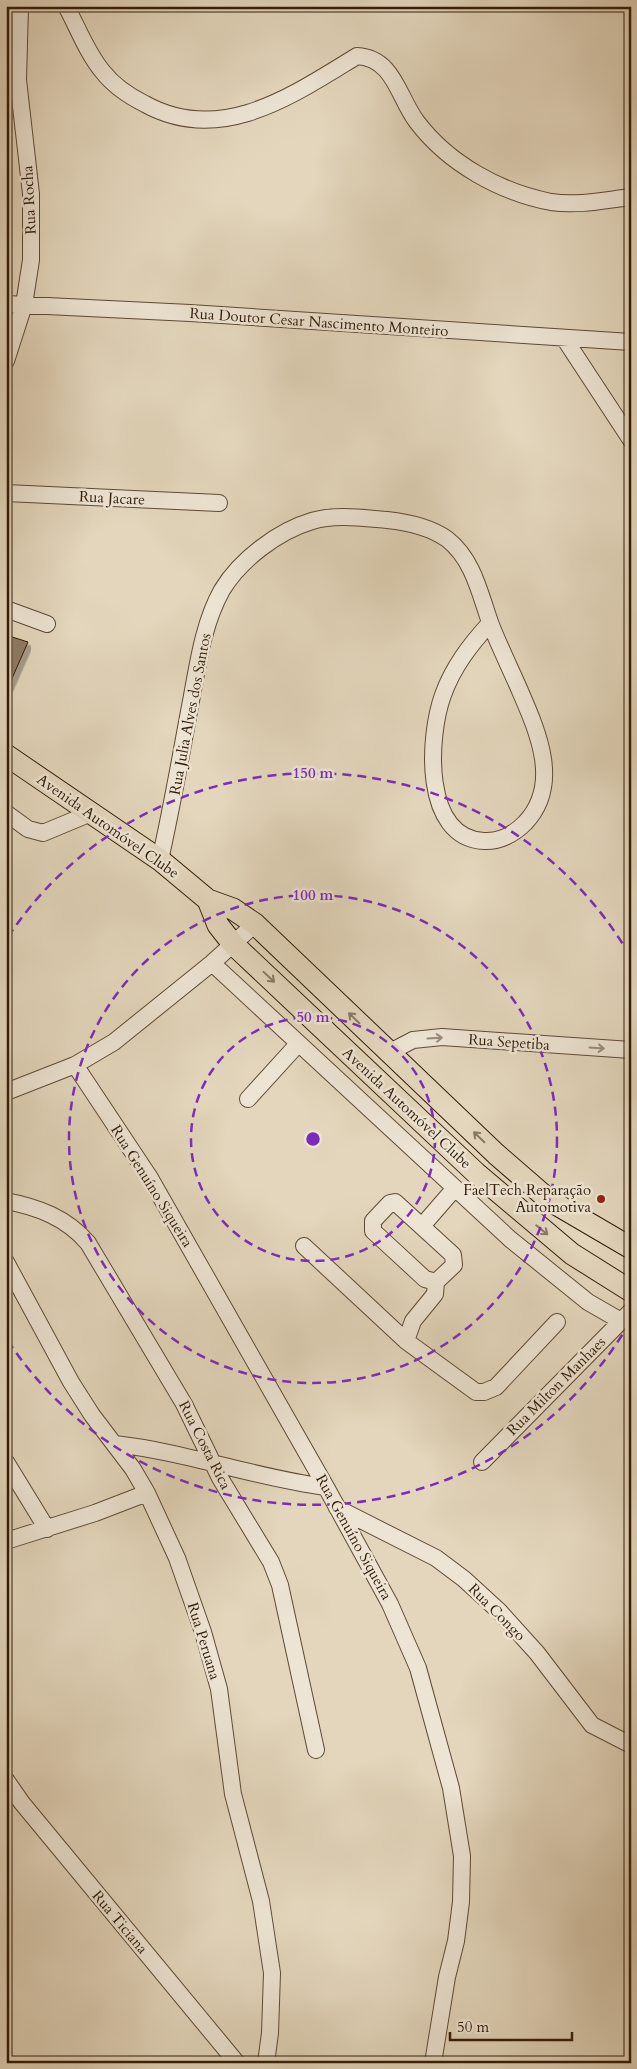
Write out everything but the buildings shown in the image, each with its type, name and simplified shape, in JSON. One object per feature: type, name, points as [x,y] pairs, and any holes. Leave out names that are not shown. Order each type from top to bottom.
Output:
[{"type":"main road","name":"Avenida Automóvel Clube","points":[[6,755],[160,860],[208,900],[233,909],[255,924],[496,1154],[549,1200],[631,1248]]},
{"type":"main road","name":"Avenida Automóvel Clube","points":[[208,900],[218,925],[234,944],[476,1173],[572,1254],[631,1291]]},
{"type":"main road","points":[[354,1058],[373,1059],[390,1052]]},
{"type":"main road","points":[[476,1173],[496,1154]]},
{"type":"street","name":"Rua Rocha","points":[[6,361],[24,305],[31,260],[31,194],[18,80],[20,6]]},
{"type":"street","points":[[66,6],[102,72],[118,88],[162,114],[191,121],[224,120],[248,113],[300,90],[358,56],[368,56],[378,60],[390,73],[405,104],[444,152],[470,170],[510,190],[552,202],[587,203],[631,196]]},
{"type":"street","points":[[6,101],[18,80]]},
{"type":"street","name":"Rua Doutor Cesar Nascimento Monteiro","points":[[6,304],[190,313],[631,342]]},
{"type":"street","points":[[564,338],[631,440]]},
{"type":"street","name":"Rua Jacare","points":[[6,493],[219,503]]},
{"type":"street","name":"Rua Julia Alves dos Santos","points":[[160,860],[199,659],[209,622],[222,591],[240,565],[271,540],[313,520],[356,517],[395,521],[424,528],[447,539],[465,559],[480,588],[490,623],[530,717],[546,768],[543,792],[534,813],[519,829],[504,839],[485,842],[466,838],[449,826],[439,805],[434,780],[434,740],[442,697],[454,671],[469,646],[490,623]]},
{"type":"street","points":[[6,609],[47,624]]},
{"type":"street","points":[[6,813],[28,829],[43,833],[91,813]]},
{"type":"street","points":[[6,1092],[75,1065],[114,1042],[212,963],[255,924]]},
{"type":"street","points":[[212,963],[454,1188],[560,1282],[602,1311],[626,1316]]},
{"type":"street","name":"Rua Sepetiba","points":[[390,1052],[413,1040],[442,1037],[631,1050]]},
{"type":"street","points":[[248,1099],[298,1044]]},
{"type":"street","name":"Rua Genuíno Siqueira","points":[[75,1065],[150,1178],[326,1486],[390,1604],[418,1668],[437,1731],[458,1819],[462,1856],[461,1902],[433,2063]]},
{"type":"street","points":[[422,1226],[454,1188]]},
{"type":"street","name":"Rua Costa Rica","points":[[6,1201],[46,1211],[77,1230],[88,1243],[184,1404],[213,1463],[271,1562],[280,1585],[316,1750]]},
{"type":"street","points":[[406,1341],[413,1321],[435,1294],[436,1282],[454,1265],[455,1260],[453,1255],[395,1202],[390,1203],[373,1221],[374,1231],[425,1279],[436,1282]]},
{"type":"street","points":[[304,1246],[406,1341],[470,1389],[484,1392],[496,1387],[557,1322]]},
{"type":"street","name":"Rua Peruana","points":[[6,1262],[71,1382],[133,1469],[146,1493],[177,1558],[204,1632],[219,1689],[233,1794],[261,1901],[272,1973],[270,2033],[266,2063]]},
{"type":"street","name":"Rua Milton Manhaes","points":[[482,1462],[626,1316]]},
{"type":"street","points":[[115,1444],[146,1448],[284,1480],[326,1486]]},
{"type":"street","points":[[6,1462],[47,1529]]},
{"type":"street","points":[[6,1541],[47,1529],[146,1493]]},
{"type":"street","name":"Rua Congo","points":[[337,1508],[436,1558],[464,1579],[500,1612],[537,1653],[592,1725],[631,1745]]},
{"type":"street","name":"Rua Ticiana","points":[[6,1780],[22,1803],[237,2063]]},
{"type":"place","name":"FaelTech Reparação Automotiva","points":[[601,1199]]}]
